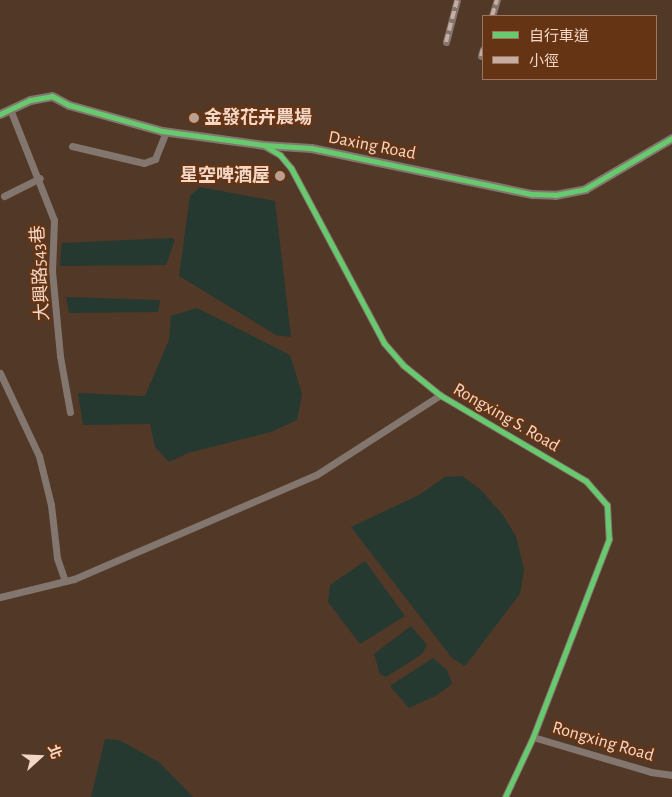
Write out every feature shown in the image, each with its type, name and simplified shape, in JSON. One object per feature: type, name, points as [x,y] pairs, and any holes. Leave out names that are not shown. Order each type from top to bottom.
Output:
[{"type":"street","points":[[446,42],[458,0]]},
{"type":"street","points":[[492,15],[496,0]]},
{"type":"street","name":"Daxing Road","points":[[0,114],[45,95],[166,132],[264,146],[311,148],[532,194],[555,195],[585,188],[672,138]]},
{"type":"street","name":"大興路543巷","points":[[10,109],[40,178],[54,220],[52,271],[60,356],[70,412]]},
{"type":"street","points":[[72,146],[144,163],[155,159],[166,132]]},
{"type":"street","name":"Rongxing S. Road","points":[[264,146],[280,155],[291,168],[384,343],[403,365],[440,395],[586,481],[607,506],[609,539],[533,737]]},
{"type":"street","points":[[4,196],[40,178]]},
{"type":"street","points":[[0,373],[40,456],[51,505],[57,558],[65,581]]},
{"type":"street","points":[[0,597],[65,581],[316,475],[440,395]]},
{"type":"street","name":"Rongxing Road","points":[[505,797],[533,737],[651,772],[672,775]]},
{"type":"shaded area","points":[[200,187],[275,201],[291,337],[276,335],[179,276],[190,196]]},
{"type":"shaded area","points":[[172,238],[175,240],[166,265],[60,266],[62,243]]},
{"type":"shaded area","points":[[66,297],[160,300],[158,312],[69,313]]},
{"type":"shaded area","points":[[197,308],[290,355],[302,394],[297,420],[271,432],[188,453],[169,462],[155,447],[150,424],[83,425],[78,393],[145,396],[169,340],[171,316]]},
{"type":"shaded area","points":[[462,476],[481,490],[502,514],[516,536],[524,570],[520,594],[465,666],[452,658],[351,527],[419,495],[445,477]]},
{"type":"shaded area","points":[[365,561],[405,616],[360,644],[328,602],[330,585]]},
{"type":"shaded area","points":[[411,626],[427,645],[422,654],[386,677],[380,674],[374,654]]},
{"type":"shaded area","points":[[433,658],[447,670],[452,684],[437,695],[409,708],[390,686]]},
{"type":"shaded area","points":[[105,739],[119,740],[159,762],[193,797],[91,797]]},
{"type":"marked path","points":[[446,42],[457,0]]},
{"type":"marked path","points":[[492,15],[497,0]]},
{"type":"cycle path","points":[[0,114],[30,100],[52,96],[69,105],[162,131],[264,145],[311,148],[532,194],[555,195],[585,189],[672,138]]},
{"type":"cycle path","points":[[264,145],[280,155],[291,168],[384,343],[403,365],[440,395],[586,481],[607,505],[609,539],[533,737],[505,797]]},
{"type":"place","name":"金發花卉農場","points":[[194,118]]},
{"type":"place","name":"星空啤酒屋","points":[[280,176]]}]
